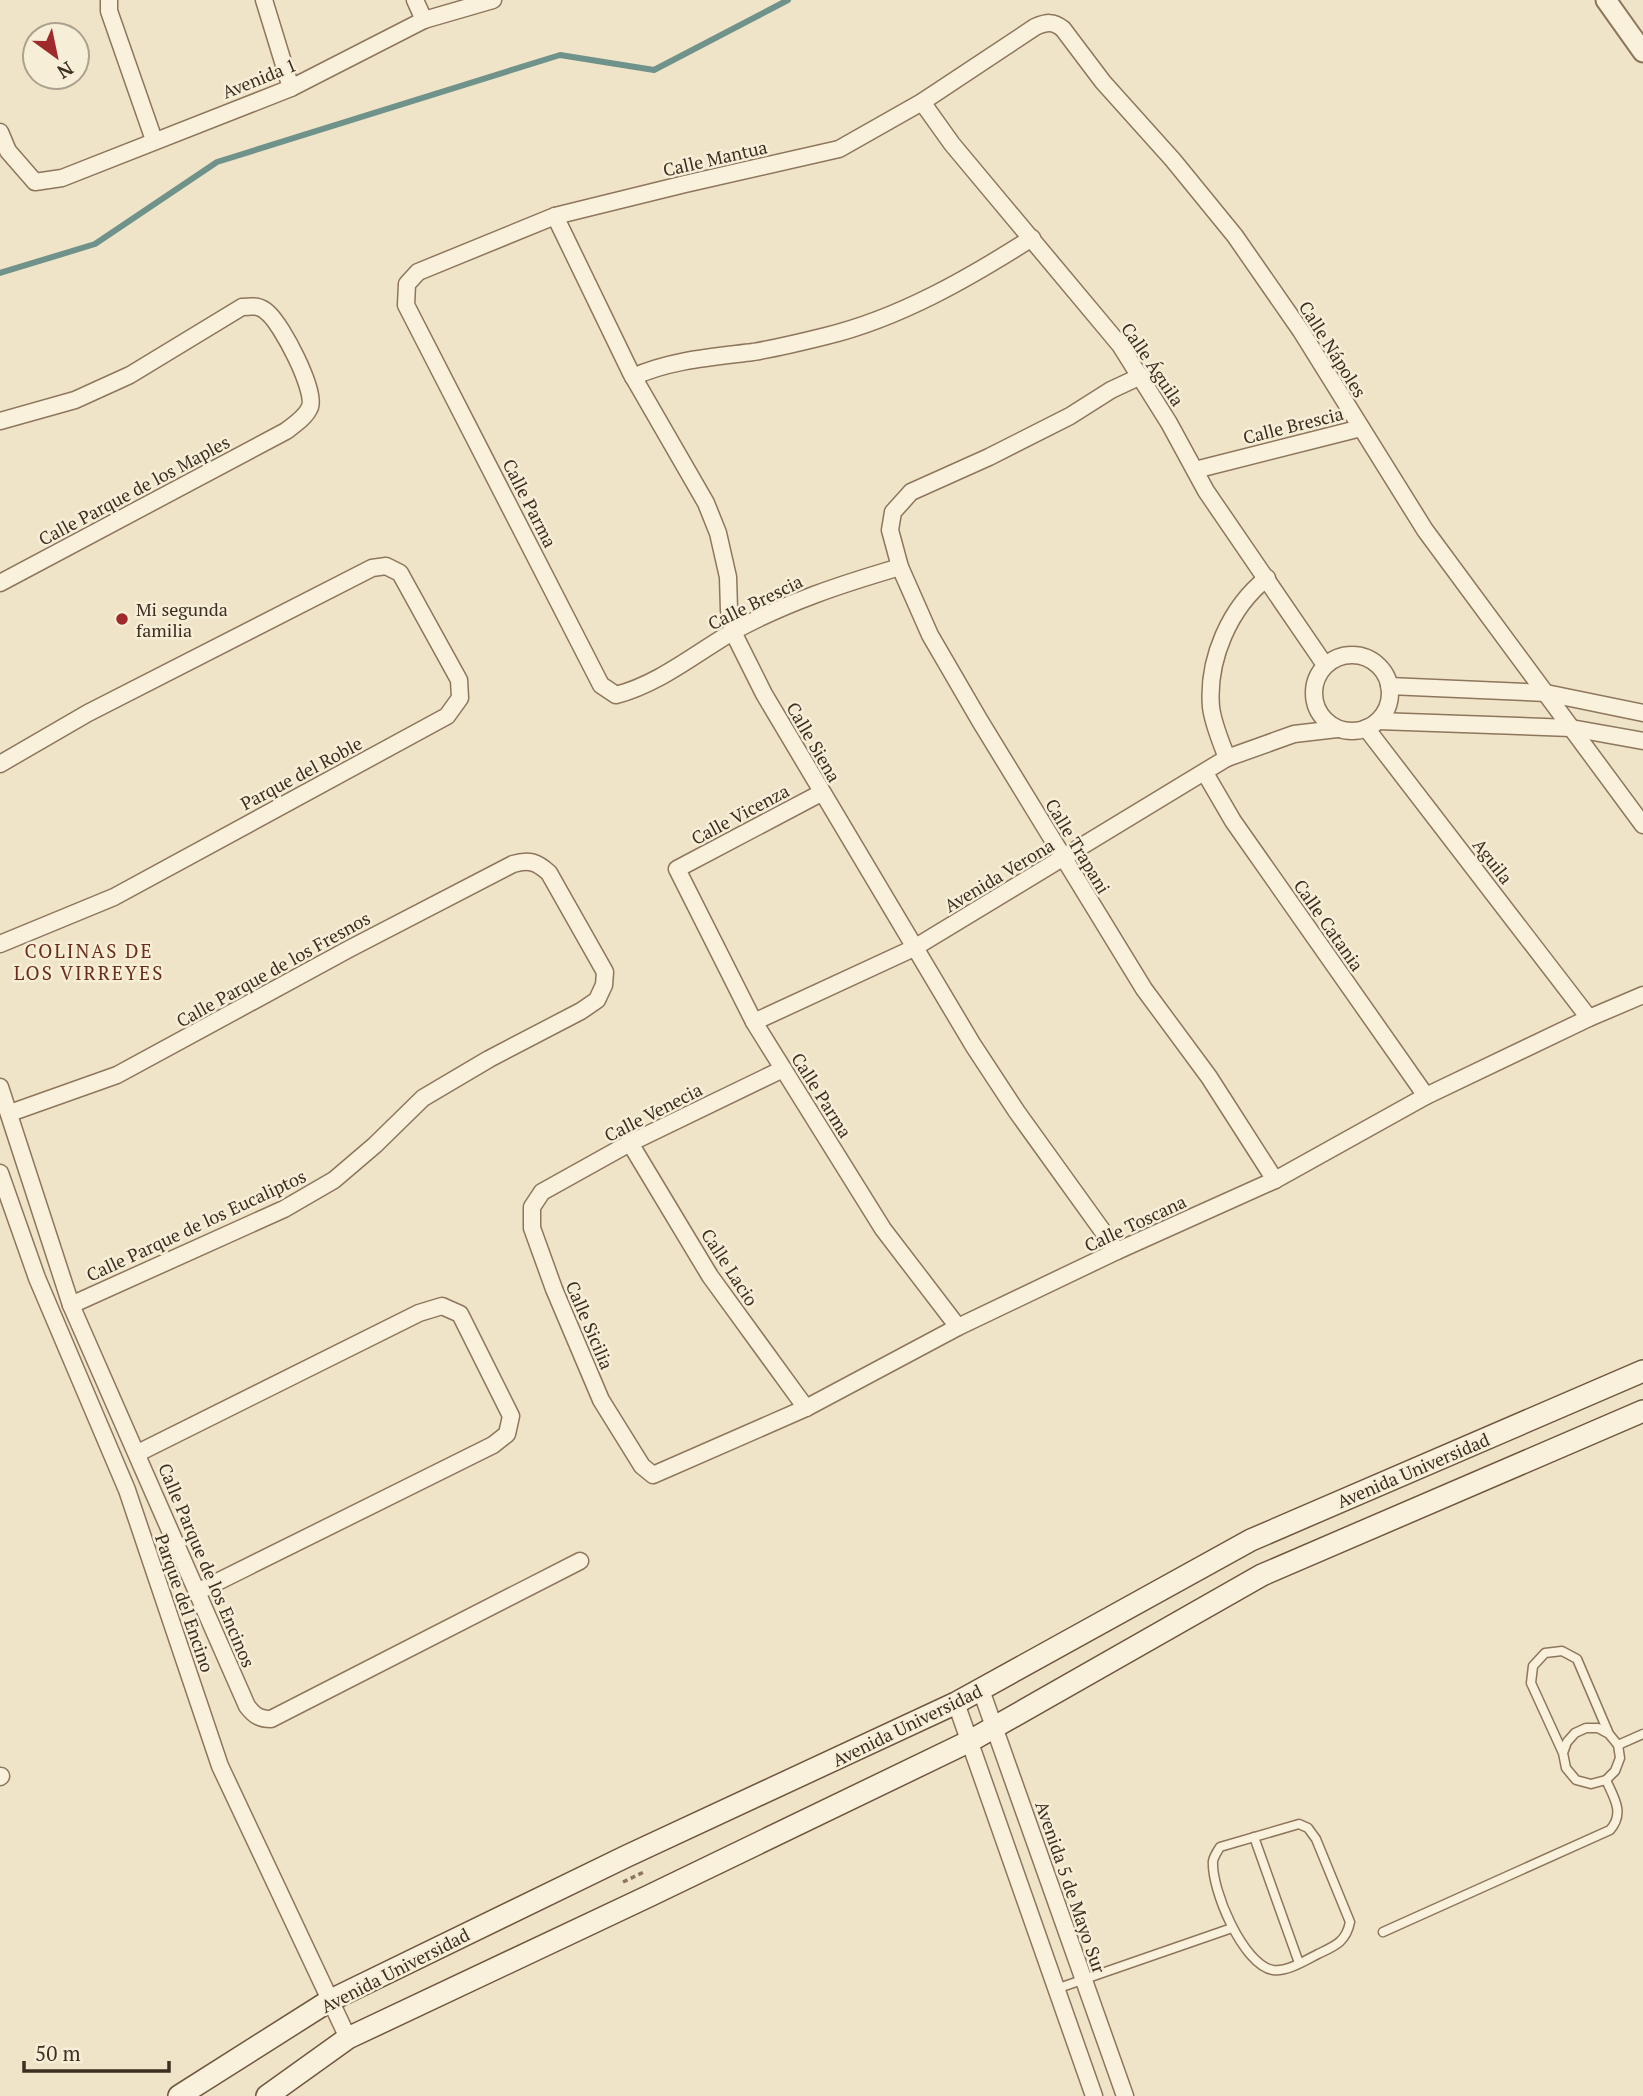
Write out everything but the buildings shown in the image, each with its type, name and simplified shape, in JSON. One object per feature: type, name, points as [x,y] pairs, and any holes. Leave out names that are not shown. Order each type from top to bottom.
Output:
[{"type":"main road","name":"Avenida Universidad","points":[[179,2096],[329,2001],[627,1856],[956,1703],[1251,1540],[1643,1371]]},
{"type":"main road","name":"Avenida Universidad","points":[[267,2096],[348,2038],[970,1741],[1262,1575],[1643,1411]]},
{"type":"street","points":[[109,0],[109,11],[154,140]]},
{"type":"street","points":[[264,0],[291,88]]},
{"type":"street","points":[[415,0],[424,20]]},
{"type":"street","name":"Avenida 1","points":[[0,132],[8,151],[35,182],[62,178],[291,88],[424,20],[493,0]]},
{"type":"street","points":[[1606,0],[1643,52]]},
{"type":"street","name":"Calle Nápoles","points":[[1035,27],[1048,22],[1063,29],[1103,82],[1173,160],[1235,236],[1301,331],[1425,530],[1643,825]]},
{"type":"street","name":"Calle Mantua","points":[[406,304],[407,284],[418,272],[555,216],[839,149],[922,102],[1035,27]]},
{"type":"street","name":"Calle Águila","points":[[922,102],[952,144],[1120,345],[1141,376],[1206,491],[1325,665]]},
{"type":"street","name":"Calle Siena","points":[[555,216],[633,377],[706,503],[718,533],[728,577],[733,632],[764,694],[914,948],[1017,1112],[1117,1251]]},
{"type":"street","points":[[633,377],[660,367],[757,351],[830,335],[869,322],[937,293],[985,268],[1032,238]]},
{"type":"street","name":"Calle Parma","points":[[406,304],[601,685],[616,695],[636,690]]},
{"type":"street","name":"Calle Parque de los Maples","points":[[0,421],[75,400],[130,375],[242,307],[256,305],[267,312],[276,323],[308,382],[311,394],[310,408],[286,431],[0,583]]},
{"type":"street","name":"Calle Trapani","points":[[1141,376],[989,457],[911,492],[892,512],[890,530],[900,567],[930,635],[1144,989],[1209,1077],[1275,1180]]},
{"type":"street","name":"Calle Brescia","points":[[1195,470],[1361,428]]},
{"type":"street","name":"Parque del Roble","points":[[0,764],[88,713],[372,568],[386,566],[400,573],[459,680],[460,698],[447,716],[114,897],[0,944]]},
{"type":"street","name":"Calle Brescia","points":[[636,690],[733,632],[781,607],[900,567]]},
{"type":"street","points":[[1227,758],[1211,707],[1214,666],[1221,643],[1235,614],[1251,591],[1268,578]]},
{"type":"street","points":[[1372,724],[1385,711],[1390,698],[1389,686],[1379,665],[1358,655],[1346,655],[1325,665],[1314,687],[1314,700],[1318,712],[1326,722],[1337,729],[1346,731],[1372,724],[1571,728],[1643,741]]},
{"type":"street","points":[[1389,686],[1546,693],[1643,713]]},
{"type":"street","points":[[1294,734],[1318,712]]},
{"type":"street","name":"Aguila","points":[[1372,724],[1590,1018]]},
{"type":"street","name":"Avenida Verona","points":[[754,1022],[914,948],[1227,758],[1294,734],[1337,729]]},
{"type":"street","name":"Calle Catania","points":[[1205,772],[1233,821],[1426,1096]]},
{"type":"street","name":"Calle Vicenza","points":[[677,869],[821,793]]},
{"type":"street","name":"Calle Parque de los Fresnos","points":[[10,1114],[117,1075],[349,949],[513,864],[527,860],[540,864],[549,873]]},
{"type":"street","name":"Calle Parma","points":[[677,869],[754,1022],[883,1228],[958,1327]]},
{"type":"street","name":"Calle Parque de los Eucaliptos","points":[[71,1305],[284,1209],[334,1180],[423,1098],[597,1000],[604,985],[605,972],[549,873]]},
{"type":"street","name":"Calle Toscana","points":[[642,1466],[653,1475],[660,1473],[806,1408],[958,1327],[1275,1180],[1426,1096],[1643,995]]},
{"type":"street","name":"Calle Venecia","points":[[542,1192],[630,1143],[783,1069]]},
{"type":"street","name":"Calle Parque de los Encinos","points":[[0,1087],[71,1305],[247,1706],[261,1719],[271,1719],[580,1561]]},
{"type":"street","name":"Calle Lacio","points":[[630,1143],[710,1276],[806,1408]]},
{"type":"street","name":"Parque del Encino","points":[[0,1173],[37,1278],[127,1490],[220,1766],[348,2038]]},
{"type":"street","name":"Calle Sicilia","points":[[542,1192],[532,1207],[532,1228],[554,1289],[601,1400],[642,1466]]},
{"type":"street","points":[[138,1453],[419,1312],[442,1306],[460,1314],[510,1416],[507,1434],[493,1445],[197,1592]]},
{"type":"street","name":"Avenida 5 de Mayo Sur","points":[[981,1690],[1125,2096]]},
{"type":"street","points":[[956,1703],[1094,2096]]},
{"type":"lane","points":[[1562,1651],[1577,1660],[1609,1734],[1618,1745],[1620,1758],[1615,1771],[1606,1780],[1591,1784],[1576,1780],[1566,1768],[1563,1754],[1531,1683],[1533,1666],[1545,1653],[1562,1651]]},
{"type":"lane","points":[[1563,1754],[1567,1742],[1575,1733],[1586,1728],[1598,1728],[1609,1734]]},
{"type":"lane","points":[[1618,1745],[1643,1734]]},
{"type":"lane","points":[[1383,1932],[1610,1830],[1619,1813],[1606,1780]]},
{"type":"lane","points":[[1299,1824],[1308,1828],[1316,1839],[1350,1922],[1348,1933],[1340,1944],[1276,1971],[1264,1968],[1253,1959],[1232,1928],[1213,1875],[1213,1858],[1220,1847],[1299,1824]]},
{"type":"lane","points":[[1254,1837],[1299,1963]]},
{"type":"lane","points":[[1056,1989],[1232,1928]]},
{"type":"waterway","points":[[0,273],[95,244],[217,162],[560,55],[654,70],[788,0]]},
{"type":"place","name":"Mi segunda familia","points":[[122,619]]},
{"type":"district","name":"COLINAS DE LOS VIRREYES","points":[[89,961]]}]
